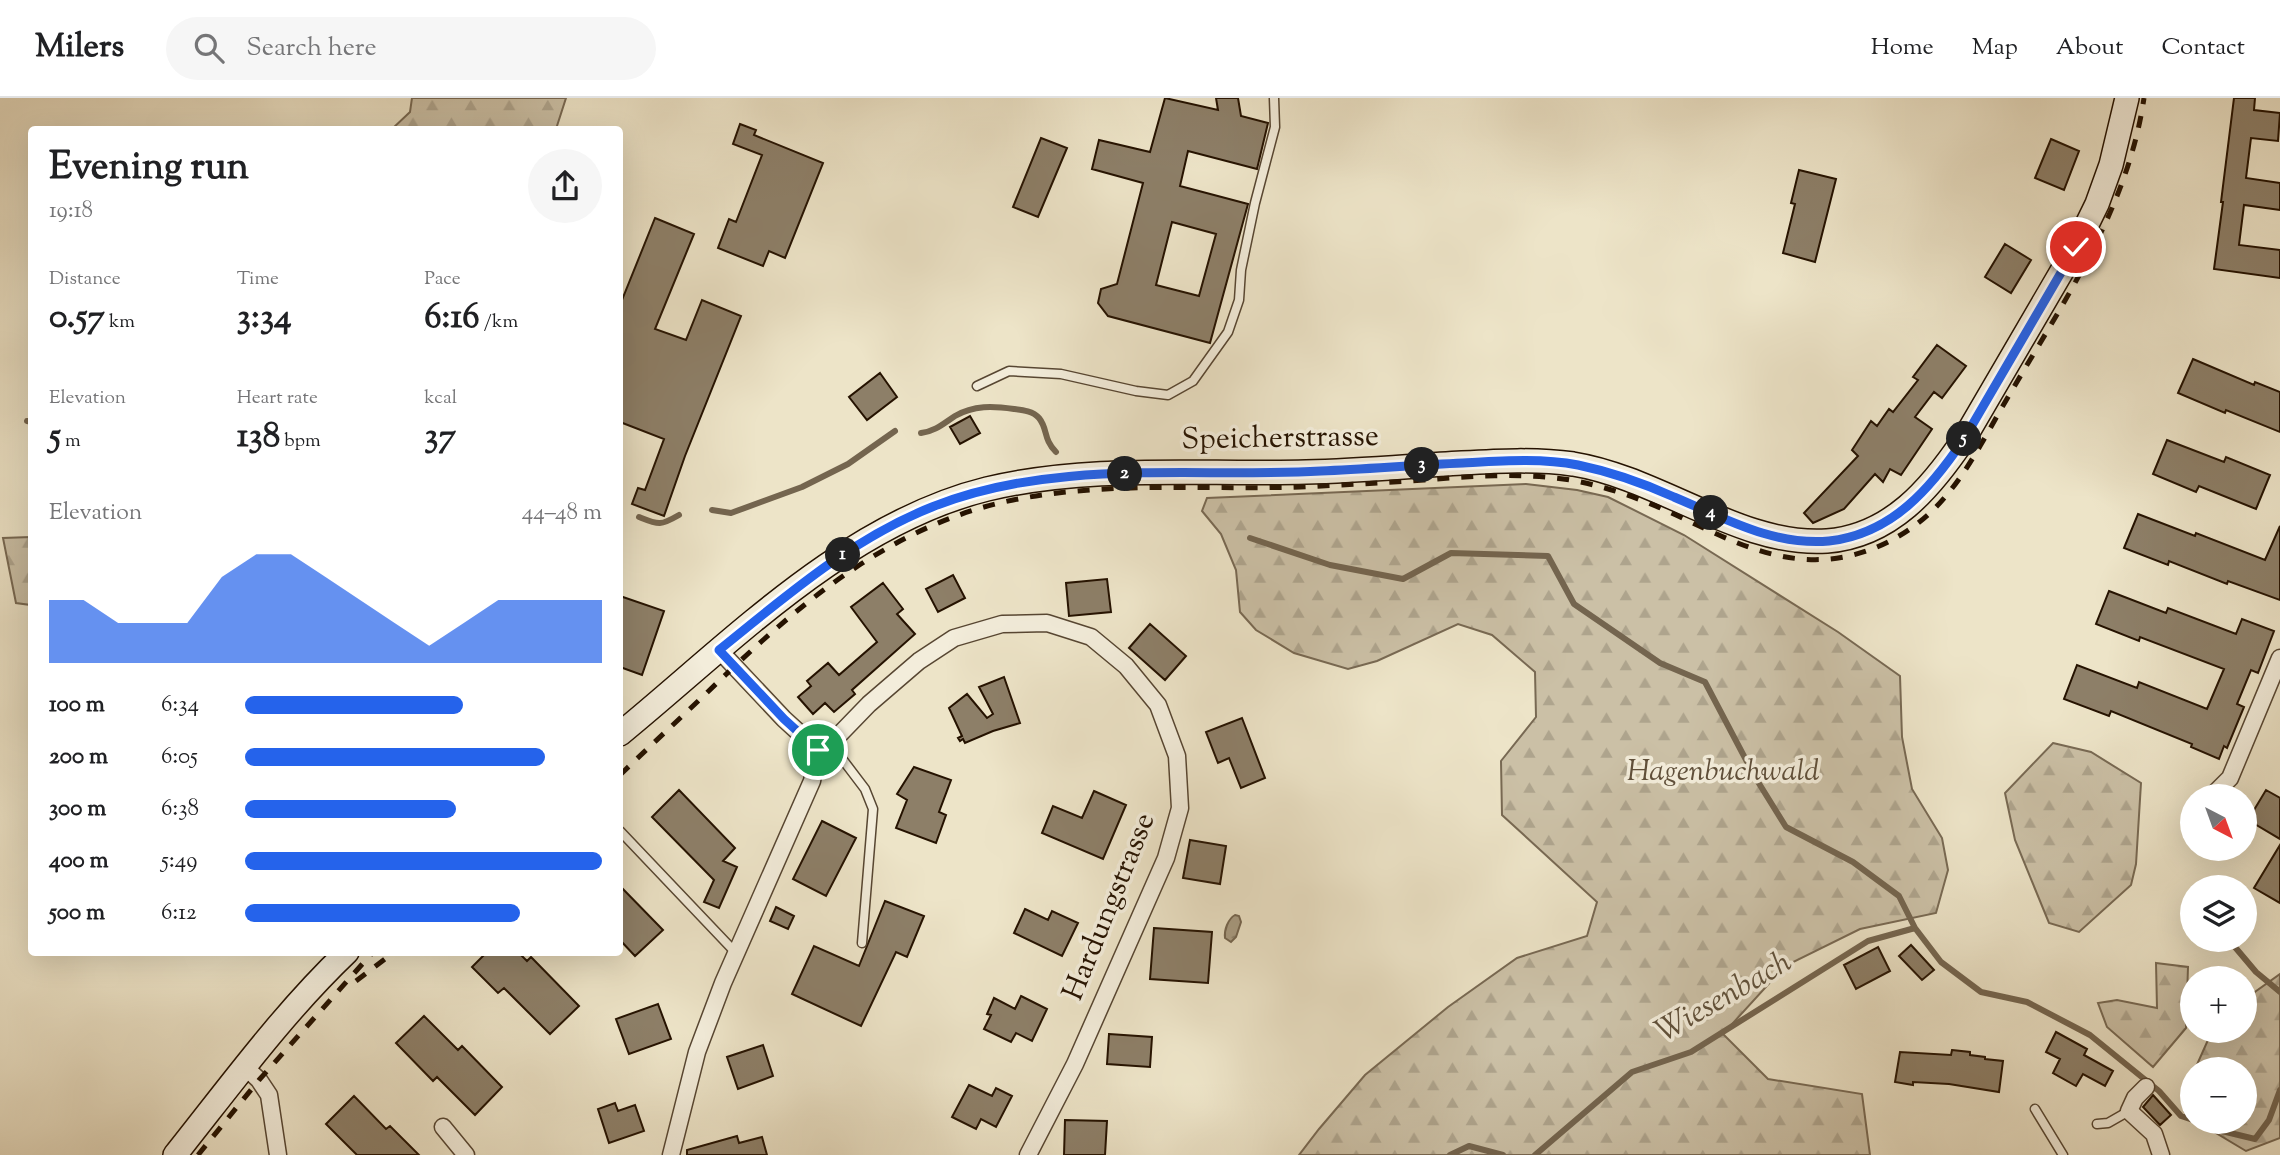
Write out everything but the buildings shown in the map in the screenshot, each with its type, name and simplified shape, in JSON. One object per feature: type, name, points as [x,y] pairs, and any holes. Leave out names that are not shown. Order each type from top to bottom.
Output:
[{"type":"main road","name":"Speicherstrasse","points":[[623,731],[719,650],[829,564],[893,525],[956,498],[1022,482],[1156,473],[1305,472],[1489,461],[1542,461],[1573,464],[1633,479],[1745,528],[1774,537],[1801,542],[1831,541],[1860,534],[1881,525],[1922,494],[1964,439],[2076,247],[2097,204],[2111,165],[2127,98]]},
{"type":"main road","points":[[175,1155],[308,991],[343,956]]},
{"type":"street","name":"Hardungstrasse","points":[[818,750],[838,736],[869,704],[919,661],[954,638],[1002,624],[1047,624],[1091,637],[1126,666],[1158,705],[1177,756],[1180,808],[1177,821],[1166,858],[1092,1026],[1028,1155]]},
{"type":"street","points":[[671,1155],[697,1052],[736,954],[812,781],[818,750],[719,650]]},
{"type":"street","points":[[2224,784],[2230,778],[2280,658]]},
{"type":"street","points":[[245,1068],[259,1080],[269,1095],[278,1155]]},
{"type":"street","points":[[2146,1087],[2135,1098],[2129,1111],[2154,1134],[2161,1155]]},
{"type":"street","points":[[443,1128],[466,1155]]},
{"type":"lane","points":[[977,386],[1009,371],[1060,374],[1136,391],[1168,395],[1193,381],[1228,332],[1238,300],[1241,270],[1255,203],[1275,127],[1274,98]]},
{"type":"lane","points":[[818,750],[843,760],[865,789],[873,809],[862,943]]},
{"type":"lane","points":[[623,834],[736,954]]},
{"type":"lane","points":[[2035,1109],[2063,1155]]},
{"type":"lane","points":[[2097,1124],[2108,1123],[2129,1111]]},
{"type":"green space","points":[[412,98],[566,98],[557,126],[395,126],[410,112]]},
{"type":"green space","name":"Hagenbuchwald","points":[[1526,484],[1608,497],[1684,535],[1838,632],[1900,676],[1902,737],[1912,789],[1942,838],[1948,870],[1936,913],[1860,929],[1785,966],[1723,1034],[1768,1079],[1862,1094],[1870,1155],[1299,1155],[1365,1075],[1448,1007],[1517,958],[1587,936],[1597,902],[1502,815],[1501,761],[1536,717],[1535,672],[1492,635],[1458,624],[1377,661],[1348,669],[1294,653],[1256,630],[1240,612],[1236,570],[1221,534],[1202,511],[1207,498]]},
{"type":"green space","points":[[28,537],[28,605],[16,603],[3,538]]},
{"type":"green space","points":[[2053,743],[2091,752],[2141,783],[2136,864],[2131,885],[2079,932],[2049,923],[2015,840],[2005,793]]},
{"type":"green space","points":[[2156,963],[2180,966],[2180,1035],[2153,1067],[2107,1027],[2098,1003],[2117,1000],[2157,1008]]},
{"type":"green space","points":[[2280,974],[2280,1138],[2246,1151],[2218,1134],[2257,1134],[2257,1057],[2200,1057],[2207,1043],[2257,1043],[2257,990]]},
{"type":"water","points":[[1235,915],[1239,916],[1241,922],[1236,937],[1231,942],[1225,938],[1225,932],[1228,922]]},
{"type":"waterway","points":[[921,433],[935,429],[962,412],[976,408],[1021,410],[1031,412],[1039,418],[1049,443],[1056,452]]},
{"type":"waterway","points":[[712,510],[731,513],[802,487],[848,464],[895,431]]},
{"type":"waterway","points":[[639,517],[659,523],[679,515]]},
{"type":"waterway","name":"Wiesenbach","points":[[1250,538],[1330,565],[1403,579],[1451,553],[1548,556],[1574,604],[1660,663],[1705,682],[1755,777],[1786,827],[1853,862],[1899,896],[1915,928],[1941,962],[1981,992],[2027,1002],[2090,1035],[2159,1091],[2180,1115]]},
{"type":"waterway","name":"Wiesenbach","points":[[1535,1155],[1632,1072],[1691,1052],[1868,941],[1915,928]]},
{"type":"waterway","points":[[2239,952],[2256,972],[2280,992]]},
{"type":"waterway","name":"Wiesenbach","points":[[2234,1134],[2255,1139],[2269,1120],[2280,1090]]},
{"type":"waterway","name":"Wiesenbach","points":[[1450,1155],[1469,1146],[1503,1155]]},
{"type":"railway","points":[[623,772],[782,623],[852,570],[929,527],[970,511],[1013,500],[1120,488],[1300,487],[1481,476],[1538,476],[1576,481],[1615,491],[1652,504],[1738,543],[1781,556],[1825,559],[1861,553],[1883,544],[1904,533],[1932,511],[1966,469],[1984,439],[2092,251],[2124,177],[2144,98]]},
{"type":"railway","points":[[198,1155],[259,1080],[369,956]]},
{"type":"railway","points":[[356,981],[389,956]]},
{"type":"route","points":[[818,750],[784,719],[719,650],[829,564],[883,530],[956,498],[1022,482],[1092,475],[1305,472],[1489,461],[1542,461],[1573,464],[1633,479],[1745,528],[1774,537],[1801,542],[1831,541],[1860,534],[1881,525],[1904,510],[1946,466],[2076,247]]}]
